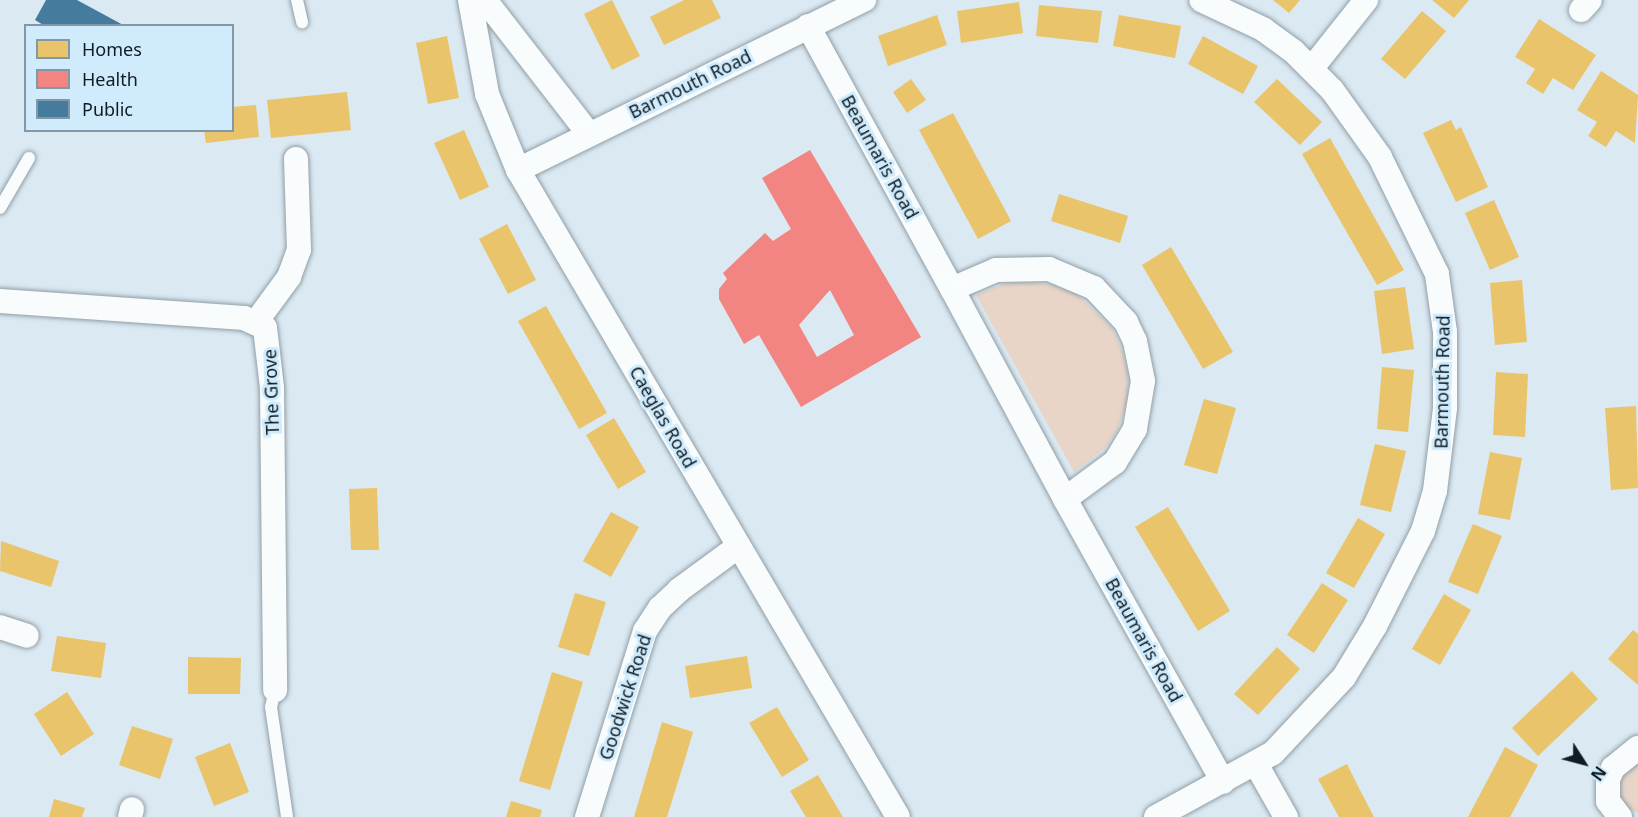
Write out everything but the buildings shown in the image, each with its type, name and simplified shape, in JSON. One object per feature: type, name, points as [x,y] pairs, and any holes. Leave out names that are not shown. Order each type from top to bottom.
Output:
[{"type":"street","name":"Caeglas Road","points":[[470,0],[487,94],[518,170],[895,816]]},
{"type":"street","points":[[485,0],[589,134]]},
{"type":"street","name":"Barmouth Road","points":[[518,170],[864,0]]},
{"type":"street","name":"Barmouth Road","points":[[1156,817],[1256,764],[1289,740],[1344,677],[1397,586],[1423,531],[1436,491],[1445,408],[1445,332],[1437,274],[1380,157],[1355,119],[1312,68],[1263,29],[1201,0]]},
{"type":"street","points":[[1312,68],[1366,0]]},
{"type":"street","name":"Beaumaris Road","points":[[808,26],[1065,499],[1223,782]]},
{"type":"street","points":[[0,301],[256,322],[296,263],[299,250],[296,159]]},
{"type":"street","points":[[952,289],[996,270],[1049,269],[1094,288],[1126,322],[1135,341],[1143,381],[1134,429],[1114,462],[1065,499]]},
{"type":"street","name":"The Grove","points":[[256,322],[265,328],[269,339],[272,388],[275,690]]},
{"type":"street","name":"Goodwick Road","points":[[587,817],[645,631],[660,608],[679,590],[739,546]]},
{"type":"street","points":[[0,627],[27,636]]},
{"type":"street","points":[[1620,817],[1608,801],[1608,779],[1624,757],[1638,748]]},
{"type":"street","points":[[1256,764],[1286,817]]},
{"type":"lane","points":[[297,0],[302,22]]},
{"type":"lane","points":[[0,208],[29,158]]},
{"type":"lane","points":[[275,690],[271,707],[287,817]]},
{"type":"shaded area","points":[[1028,282],[1054,285],[1078,295],[1112,328],[1123,352],[1129,378],[1127,403],[1118,429],[1105,448],[1074,472],[976,295],[1007,283]]},
{"type":"shaded area","points":[[1638,764],[1638,813],[1623,806],[1617,796],[1620,775]]}]
